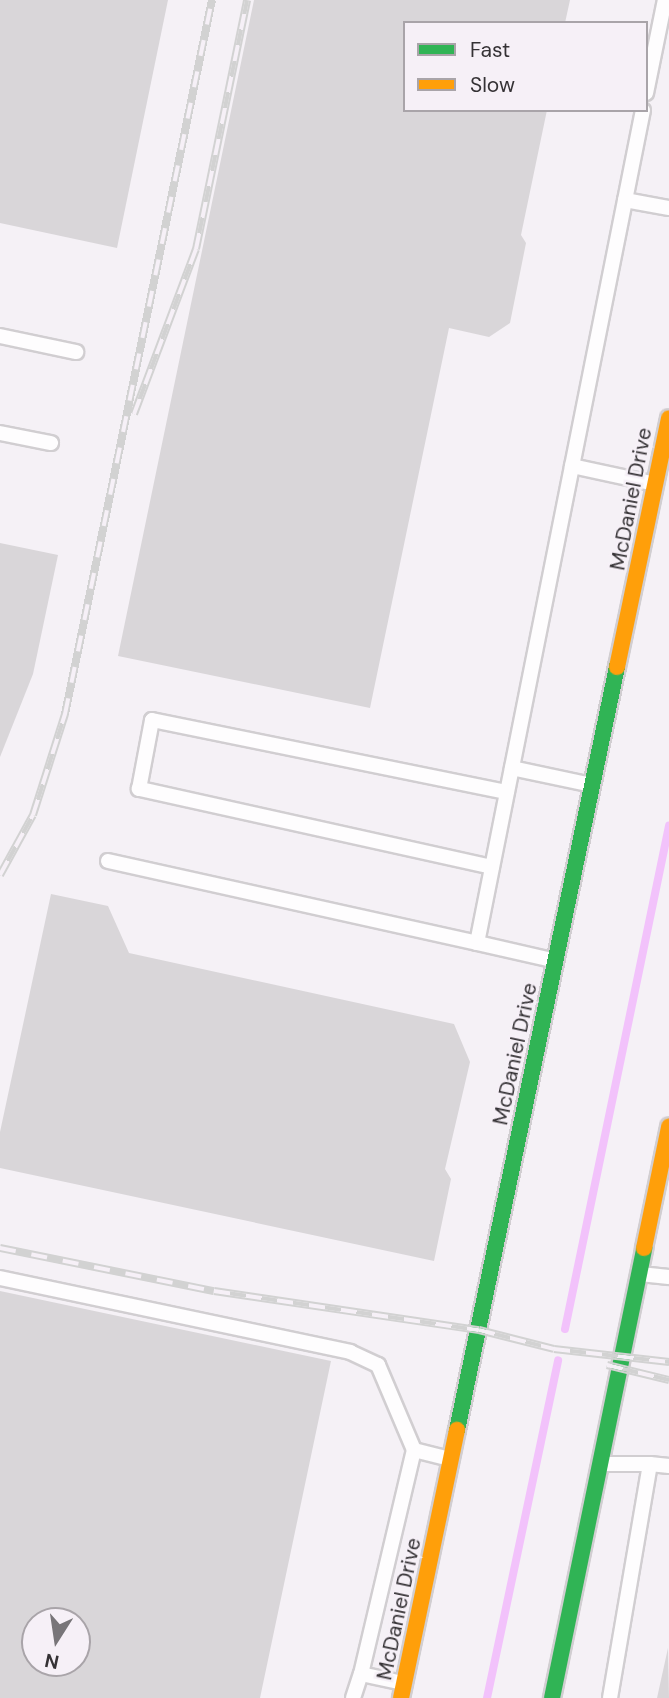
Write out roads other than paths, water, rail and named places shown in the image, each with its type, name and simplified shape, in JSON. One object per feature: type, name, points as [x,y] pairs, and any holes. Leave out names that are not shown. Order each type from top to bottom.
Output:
[{"type":"street","name":"McDaniel Drive","points":[[403,1691],[669,418]]},
{"type":"street","points":[[552,1698],[666,1153],[669,1127]]},
{"type":"lane","points":[[648,83],[665,0]]},
{"type":"lane","points":[[477,943],[643,112]]},
{"type":"lane","points":[[625,200],[669,208]]},
{"type":"lane","points":[[0,336],[76,352]]},
{"type":"lane","points":[[0,433],[51,443]]},
{"type":"lane","points":[[572,466],[656,484]]},
{"type":"lane","points":[[492,867],[139,789],[152,720],[507,792]]},
{"type":"lane","points":[[512,768],[593,785]]},
{"type":"lane","points":[[108,861],[556,961]]},
{"type":"lane","points":[[639,1274],[669,1277]]},
{"type":"lane","points":[[0,1278],[350,1352],[378,1365],[414,1450],[353,1698]]},
{"type":"lane","points":[[414,1450],[451,1460]]},
{"type":"lane","points":[[601,1464],[669,1466]]},
{"type":"lane","points":[[610,1698],[650,1464]]},
{"type":"lane","points":[[361,1674],[403,1691]]},
{"type":"waterway","points":[[565,1329],[669,826]]},
{"type":"waterway","points":[[487,1698],[558,1360]]},
{"type":"railway","points":[[0,875],[33,815],[65,714],[212,0]]},
{"type":"railway","points":[[134,414],[196,249],[247,0]]},
{"type":"railway","points":[[0,1248],[214,1291],[479,1330],[554,1349],[669,1362]]},
{"type":"railway","points":[[607,1365],[669,1380]]}]
